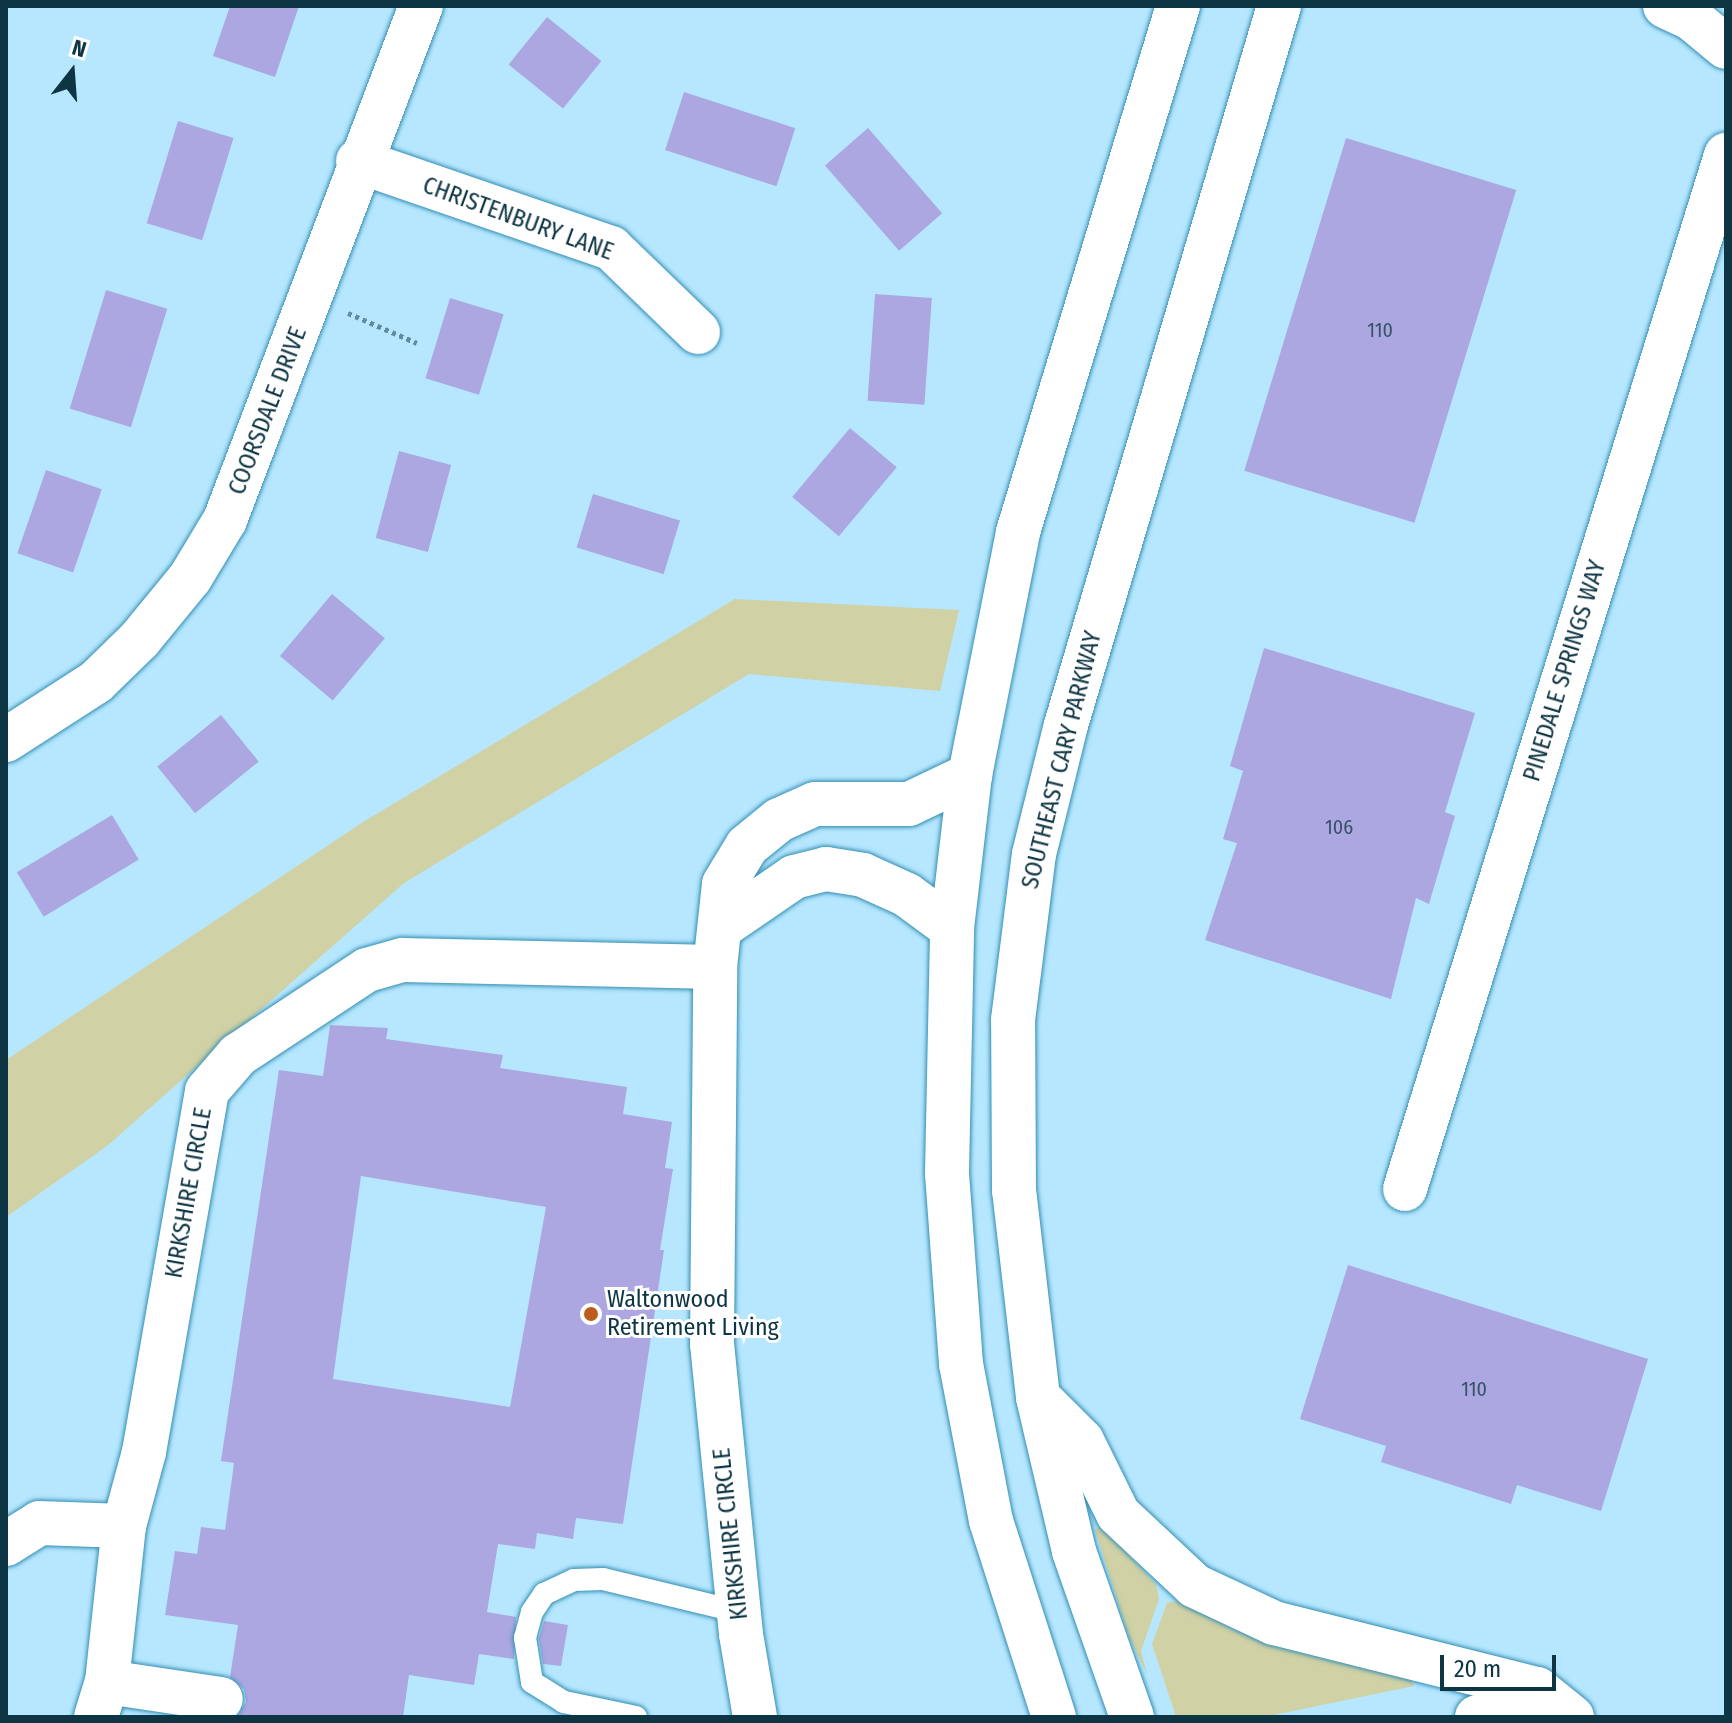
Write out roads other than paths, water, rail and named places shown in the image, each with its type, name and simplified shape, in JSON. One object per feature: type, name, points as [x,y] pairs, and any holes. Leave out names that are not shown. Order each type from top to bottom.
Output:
[{"type":"main road","name":"COORSDALE DRIVE","points":[[6,740],[96,682],[140,639],[190,578],[250,465],[358,161],[421,6]]},
{"type":"main road","points":[[1054,1717],[991,1521],[961,1364],[947,1173],[952,928],[970,775],[1018,532],[1178,6]]},
{"type":"main road","name":"SOUTHEAST CARY PARKWAY","points":[[1132,1717],[1074,1551],[1038,1397],[1014,1191],[1013,1020],[1034,854],[1066,725],[1279,6]]},
{"type":"main road","points":[[1665,6],[1691,18],[1726,47]]},
{"type":"main road","name":"PINEDALE SPRINGS WAY","points":[[1405,1189],[1726,155]]},
{"type":"main road","name":"CHRISTENBURY LANE","points":[[358,161],[611,248],[698,332]]},
{"type":"main road","name":"KIRKSHIRE CIRCLE","points":[[755,1717],[739,1612],[712,1344],[718,947],[724,884],[747,846],[779,820],[815,804],[909,804],[970,775]]},
{"type":"main road","points":[[718,947],[794,877],[826,869],[874,880],[952,928]]},
{"type":"main road","name":"KIRKSHIRE CIRCLE","points":[[102,1699],[124,1526],[144,1452],[207,1091],[220,1072],[367,970],[403,960],[718,947]]},
{"type":"main road","points":[[1038,1397],[1082,1441],[1118,1514],[1195,1586],[1274,1623],[1537,1689],[1572,1717]]},
{"type":"main road","points":[[6,1544],[39,1523],[65,1520],[124,1526]]},
{"type":"main road","points":[[102,1699],[221,1699]]},
{"type":"main road","points":[[1477,1717],[1538,1717]]},
{"type":"lane","points":[[636,1717],[564,1702],[532,1682],[525,1638],[532,1612],[544,1594],[574,1580],[603,1579],[739,1612]]},
{"type":"place","name":"Waltonwood Retirement Living","points":[[591,1314]]}]
